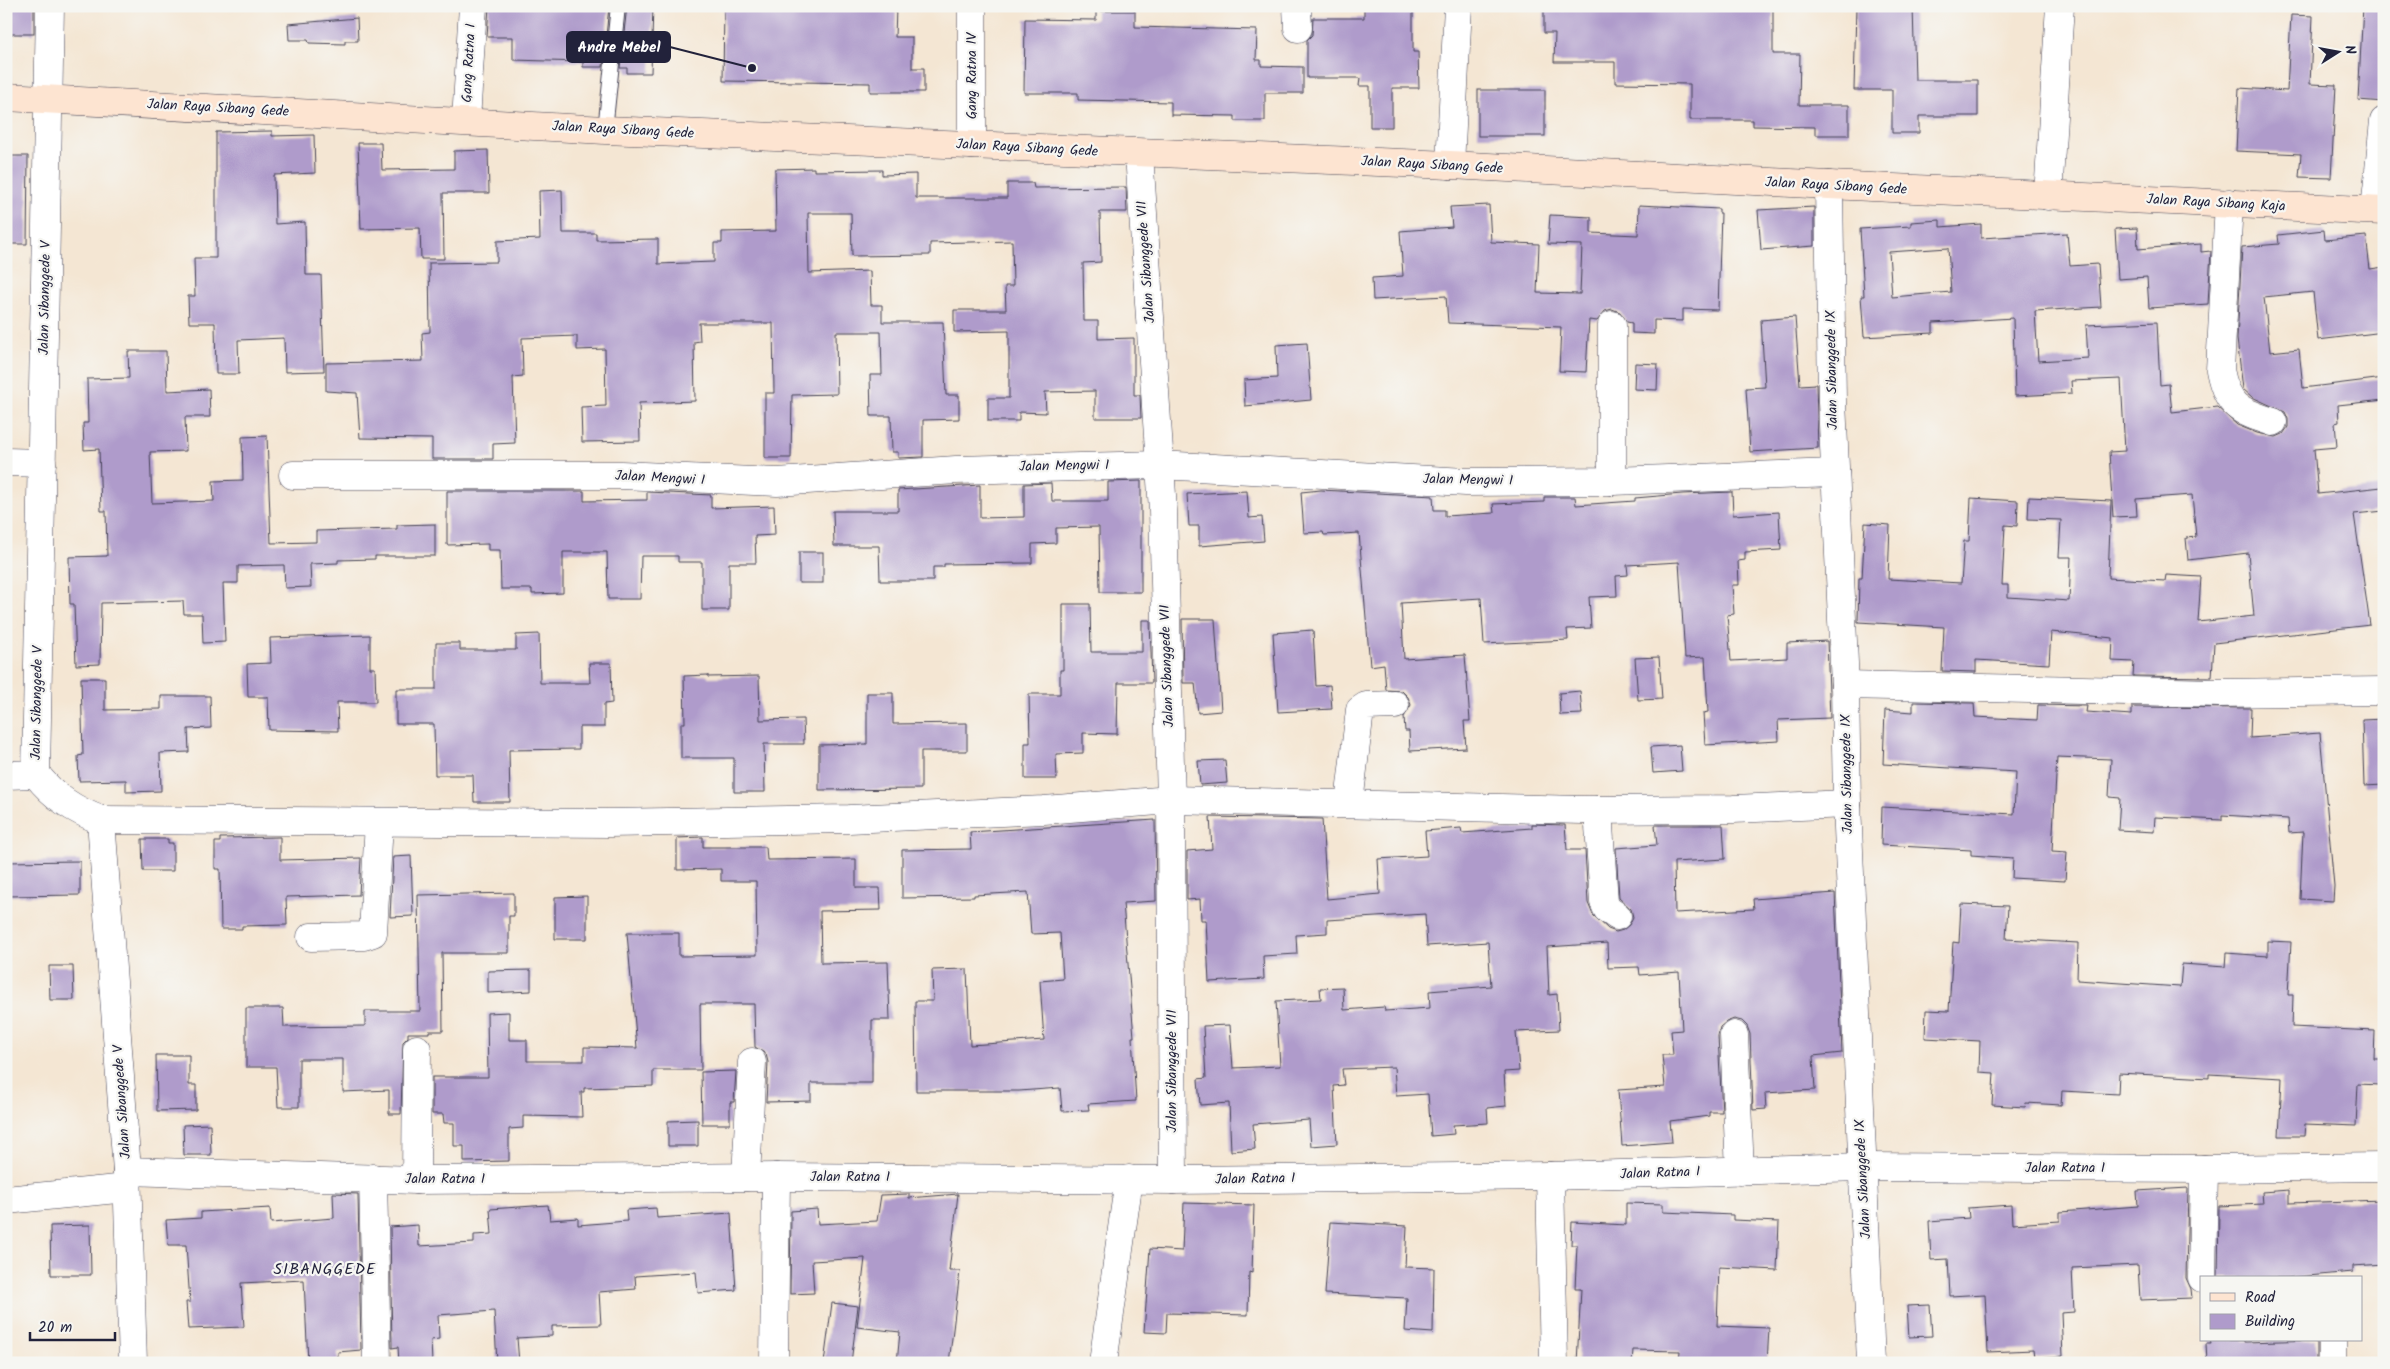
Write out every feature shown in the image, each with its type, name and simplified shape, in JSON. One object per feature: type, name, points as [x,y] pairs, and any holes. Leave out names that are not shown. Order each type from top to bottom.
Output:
[{"type":"main road","name":"Jalan Raya Sibang Gede","points":[[6,97],[605,130],[1140,154],[1450,165],[2048,196]]},
{"type":"main road","name":"Jalan Raya Sibang Kaja","points":[[2048,196],[2379,210]]},
{"type":"street","name":"Jalan Sibanggede V","points":[[50,6],[36,774],[46,787],[70,807],[101,820],[127,1180],[133,1363]]},
{"type":"street","name":"Gang Ratna I","points":[[466,121],[472,6]]},
{"type":"street","name":"Gang Ratna IV","points":[[972,6],[972,145]]},
{"type":"street","points":[[1450,165],[1458,6]]},
{"type":"street","points":[[2048,196],[2060,6]]},
{"type":"street","points":[[2379,210],[2384,121]]},
{"type":"street","name":"Jalan Sibanggede VII","points":[[1140,154],[1159,464],[1171,800],[1173,1180]]},
{"type":"street","name":"Jalan Sibanggede IX","points":[[1829,186],[1832,402],[1845,685],[1847,804],[1862,1167],[1872,1363]]},
{"type":"street","points":[[2230,203],[2220,370],[2230,399],[2237,408],[2272,422]]},
{"type":"street","points":[[1612,325],[1612,481]]},
{"type":"street","points":[[6,462],[42,463]]},
{"type":"street","name":"Jalan Mengwi I","points":[[292,475],[621,475],[777,482],[956,470],[1159,464],[1466,482],[1612,481],[1835,473]]},
{"type":"street","points":[[1845,685],[2219,693],[2384,691]]},
{"type":"street","points":[[1349,803],[1360,710],[1366,706],[1395,705]]},
{"type":"street","points":[[6,775],[36,774]]},
{"type":"street","points":[[101,820],[609,823],[850,819],[1044,810],[1171,800],[1598,810],[1733,809],[1847,804]]},
{"type":"street","points":[[1598,810],[1604,902],[1606,909],[1616,916]]},
{"type":"street","points":[[311,937],[364,936],[373,933],[379,822]]},
{"type":"street","points":[[1734,1035],[1740,1170]]},
{"type":"street","points":[[416,1180],[417,1049]]},
{"type":"street","points":[[746,1177],[752,1062]]},
{"type":"street","name":"Jalan Ratna I","points":[[6,1200],[127,1180],[746,1177],[1173,1180],[1550,1176],[1862,1167],[2204,1169],[2384,1167]]},
{"type":"street","points":[[2202,1276],[2204,1169]]},
{"type":"street","points":[[1550,1176],[1554,1363]]},
{"type":"street","points":[[774,1363],[776,1177]]},
{"type":"street","points":[[373,1178],[378,1363]]},
{"type":"street","points":[[1103,1363],[1129,1179]]},
{"type":"street","points":[[2332,1342],[2332,1363]]},
{"type":"lane","points":[[605,130],[618,6]]},
{"type":"building","points":[[6,6],[34,6],[34,34],[6,34]]},
{"type":"building","points":[[489,6],[609,6],[603,67],[583,67],[583,62],[513,60],[513,37],[487,37]]},
{"type":"building","points":[[627,6],[653,6],[651,73],[627,73],[627,68],[620,68]]},
{"type":"building","points":[[724,6],[896,8],[895,37],[912,37],[912,68],[924,68],[924,92],[870,92],[870,83],[723,81]]},
{"type":"building","points":[[1364,6],[1413,6],[1413,52],[1418,52],[1419,88],[1392,88],[1392,127],[1370,127],[1370,86],[1359,86],[1360,78],[1307,78],[1307,40],[1312,35],[1313,18],[1364,18]]},
{"type":"building","points":[[1544,6],[1773,6],[1773,54],[1800,54],[1799,105],[1849,105],[1849,135],[1815,135],[1815,127],[1753,126],[1753,120],[1690,120],[1690,84],[1615,83],[1615,62],[1554,62],[1555,33],[1544,33]]},
{"type":"building","points":[[1856,6],[1913,6],[1915,80],[1978,80],[1978,116],[1919,116],[1919,133],[1892,133],[1892,90],[1854,90]]},
{"type":"building","points":[[2363,6],[2384,6],[2384,102],[2358,100]]},
{"type":"building","points":[[1096,11],[1135,11],[1135,27],[1257,30],[1256,60],[1261,60],[1261,66],[1303,67],[1303,93],[1265,93],[1265,121],[1235,121],[1235,116],[1171,115],[1171,102],[1078,100],[1078,93],[1024,93],[1025,19],[1096,20]]},
{"type":"building","points":[[2291,15],[2313,16],[2310,84],[2336,85],[2331,178],[2299,177],[2301,154],[2236,151],[2239,88],[2287,91]]},
{"type":"building","points":[[357,18],[358,41],[345,41],[345,44],[309,43],[308,40],[289,40],[288,24]]},
{"type":"building","points":[[1478,90],[1545,90],[1545,136],[1478,136]]},
{"type":"building","points":[[272,131],[272,136],[314,135],[315,173],[274,175],[275,224],[305,222],[306,275],[321,275],[324,371],[285,372],[284,338],[238,340],[239,374],[216,374],[215,323],[189,323],[188,296],[195,296],[194,258],[216,258],[216,132]]},
{"type":"building","points":[[358,143],[381,143],[382,170],[454,169],[454,151],[488,150],[489,193],[443,193],[444,259],[421,259],[420,228],[361,229]]},
{"type":"building","points":[[6,156],[28,156],[27,244],[6,244]]},
{"type":"building","points":[[814,168],[814,171],[882,170],[882,175],[916,174],[916,198],[1007,198],[1007,183],[1033,183],[1034,188],[1126,187],[1127,212],[1100,212],[1101,262],[1083,263],[1084,321],[1098,321],[1098,339],[1134,338],[1134,395],[1140,395],[1141,418],[1095,418],[1095,391],[1045,392],[1046,413],[1019,412],[1019,421],[988,421],[988,398],[1009,398],[1009,331],[954,332],[954,310],[1006,310],[1005,286],[1013,286],[1012,241],[930,243],[930,255],[852,256],[851,213],[808,213],[809,273],[870,271],[871,305],[882,305],[882,322],[943,322],[946,395],[959,395],[959,419],[923,420],[923,457],[898,458],[898,452],[892,452],[891,416],[871,416],[870,375],[882,375],[881,332],[836,332],[837,394],[792,395],[791,458],[765,458],[765,393],[774,393],[773,323],[699,323],[700,341],[694,342],[695,401],[639,403],[640,441],[582,442],[581,407],[606,406],[605,349],[577,350],[577,336],[522,338],[523,376],[513,377],[515,443],[493,444],[493,459],[432,459],[432,439],[360,438],[357,393],[326,391],[326,363],[423,361],[422,333],[430,332],[429,263],[497,262],[497,241],[540,239],[539,191],[562,190],[563,233],[596,233],[596,240],[658,239],[658,264],[714,262],[714,243],[722,243],[722,232],[776,231],[775,169]]},
{"type":"building","points":[[1489,205],[1491,242],[1539,244],[1537,293],[1580,294],[1582,245],[1548,244],[1550,215],[1591,217],[1591,233],[1638,235],[1639,205],[1719,209],[1719,213],[1721,213],[1718,310],[1683,309],[1683,321],[1654,320],[1654,334],[1632,333],[1632,323],[1627,322],[1620,312],[1612,309],[1605,311],[1597,321],[1589,320],[1586,372],[1559,371],[1561,327],[1448,323],[1446,296],[1373,300],[1372,278],[1403,276],[1400,231],[1452,227],[1450,207]]},
{"type":"building","points":[[1814,207],[1814,246],[1761,250],[1758,210]]},
{"type":"building","points":[[1940,220],[1940,227],[1981,224],[1981,238],[2067,233],[2070,266],[2098,264],[2101,307],[2035,311],[2038,361],[2088,358],[2086,325],[2157,322],[2160,385],[2169,384],[2172,412],[2217,407],[2237,425],[2257,433],[2276,437],[2283,434],[2288,427],[2288,419],[2285,412],[2252,397],[2243,389],[2237,339],[2242,247],[2279,244],[2278,235],[2324,230],[2325,240],[2366,236],[2370,269],[2384,267],[2384,332],[2318,340],[2313,292],[2264,297],[2270,352],[2299,349],[2303,388],[2384,378],[2384,400],[2338,405],[2339,422],[2335,423],[2337,447],[2314,449],[2318,494],[2382,487],[2384,511],[2354,514],[2370,625],[2214,643],[2212,677],[2133,676],[2134,662],[2112,661],[2113,638],[2051,632],[2049,664],[1976,660],[1976,672],[1942,671],[1944,627],[1858,622],[1859,578],[1862,578],[1865,523],[1890,525],[1888,579],[1961,583],[1964,541],[1969,541],[1971,498],[2018,501],[2017,526],[2005,525],[2002,585],[2008,585],[2008,597],[2069,601],[2071,557],[2059,557],[2061,520],[2028,519],[2029,497],[2111,501],[2108,578],[2165,581],[2166,575],[2201,577],[2198,622],[2254,616],[2248,553],[2188,560],[2186,538],[2196,537],[2192,495],[2136,499],[2137,516],[2113,517],[2109,452],[2125,451],[2121,379],[2071,381],[2072,393],[2015,396],[2013,318],[1933,323],[1933,333],[1864,337],[1861,296],[1864,296],[1860,229],[1911,226],[1911,222]],"holes":[[[1948,248],[1951,292],[1892,297],[1889,252]]]},
{"type":"building","points":[[2137,228],[2138,249],[2201,244],[2201,252],[2211,251],[2208,304],[2149,308],[2147,277],[2118,279],[2115,229]]},
{"type":"building","points":[[1795,317],[1800,385],[1816,384],[1818,448],[1750,452],[1746,388],[1765,387],[1761,320]]},
{"type":"building","points":[[1307,343],[1311,400],[1245,406],[1244,380],[1277,378],[1276,345]]},
{"type":"building","points":[[128,351],[166,351],[167,391],[209,389],[210,417],[185,417],[186,451],[150,452],[152,503],[214,501],[213,481],[243,480],[242,437],[267,436],[271,543],[316,542],[316,531],[397,529],[397,525],[435,524],[435,556],[375,556],[375,559],[338,560],[338,563],[310,564],[311,587],[285,588],[284,565],[238,566],[238,583],[223,583],[225,642],[203,643],[202,614],[184,614],[183,601],[101,603],[100,664],[76,665],[74,604],[70,604],[69,557],[107,556],[106,511],[101,511],[99,449],[84,450],[83,423],[88,423],[87,379],[129,378]]},
{"type":"building","points":[[1635,363],[1658,364],[1657,390],[1634,389]]},
{"type":"building","points":[[1141,481],[1141,592],[1100,592],[1099,527],[1056,528],[1056,543],[1032,544],[1032,563],[944,564],[944,567],[933,567],[933,581],[880,581],[879,546],[834,546],[833,511],[898,511],[898,490],[980,485],[980,518],[1024,517],[1024,484],[1051,483],[1052,501],[1108,501],[1108,482]]},
{"type":"building","points":[[1321,490],[1433,496],[1434,510],[1445,510],[1445,516],[1494,513],[1493,504],[1544,502],[1544,497],[1575,497],[1576,505],[1635,501],[1635,498],[1682,494],[1732,492],[1733,515],[1779,512],[1781,550],[1745,552],[1745,560],[1738,561],[1739,585],[1732,585],[1734,614],[1727,615],[1731,661],[1787,658],[1787,643],[1827,641],[1830,718],[1778,720],[1779,741],[1705,745],[1703,713],[1708,712],[1705,657],[1685,658],[1679,562],[1627,565],[1628,575],[1616,576],[1617,596],[1589,597],[1591,628],[1567,629],[1568,640],[1484,644],[1481,598],[1401,603],[1404,659],[1465,655],[1470,721],[1464,721],[1466,748],[1410,751],[1409,731],[1405,731],[1404,717],[1411,705],[1408,697],[1402,691],[1386,690],[1384,664],[1370,666],[1359,533],[1324,535],[1323,532],[1304,533],[1301,492]]},
{"type":"building","points":[[447,491],[584,491],[584,501],[647,500],[647,492],[711,495],[711,508],[774,506],[775,535],[755,536],[756,563],[729,563],[729,610],[702,610],[702,562],[678,562],[678,556],[641,556],[640,599],[608,599],[607,552],[563,552],[563,593],[532,594],[532,589],[501,589],[500,550],[488,550],[488,544],[447,545]]},
{"type":"building","points":[[1247,491],[1249,518],[1262,517],[1264,541],[1199,546],[1199,526],[1189,526],[1187,494]]},
{"type":"building","points":[[799,552],[823,552],[823,583],[799,583]]},
{"type":"building","points":[[1063,604],[1090,604],[1091,652],[1142,652],[1142,620],[1150,620],[1152,683],[1118,683],[1117,734],[1083,733],[1083,753],[1056,754],[1057,779],[1025,779],[1025,743],[1030,743],[1029,694],[1060,694],[1060,670],[1063,670]]},
{"type":"building","points":[[1182,619],[1215,619],[1221,711],[1198,713],[1195,683],[1183,683]]},
{"type":"building","points":[[1313,630],[1316,686],[1330,685],[1332,709],[1278,712],[1273,633]]},
{"type":"building","points":[[539,634],[540,683],[590,683],[589,663],[611,663],[612,703],[604,704],[604,727],[579,727],[579,749],[509,750],[510,802],[474,802],[473,775],[435,775],[434,724],[396,724],[396,689],[436,689],[436,643],[460,643],[460,650],[516,650],[516,635]]},
{"type":"building","points":[[370,635],[370,668],[375,668],[376,702],[337,702],[338,731],[269,730],[268,697],[248,697],[247,664],[271,663],[270,638]]},
{"type":"building","points":[[1659,657],[1662,699],[1638,700],[1635,658]]},
{"type":"building","points":[[708,675],[708,677],[759,676],[760,720],[803,719],[804,744],[764,744],[765,792],[734,792],[734,758],[681,758],[681,723],[685,723],[684,676]]},
{"type":"building","points":[[81,678],[105,678],[105,710],[161,709],[161,696],[210,696],[211,728],[188,729],[189,752],[160,753],[161,791],[126,792],[126,780],[79,781],[78,756],[83,755]]},
{"type":"building","points":[[1580,691],[1582,714],[1560,715],[1559,693]]},
{"type":"building","points":[[867,693],[893,693],[893,724],[967,723],[967,751],[921,751],[921,789],[819,790],[819,745],[867,744]]},
{"type":"building","points":[[1913,702],[1974,703],[1975,717],[2037,720],[2038,705],[2087,706],[2086,712],[2132,715],[2132,707],[2251,708],[2250,738],[2320,733],[2334,886],[2333,901],[2300,899],[2303,832],[2289,833],[2288,819],[2222,815],[2222,820],[2155,817],[2154,832],[2118,830],[2120,798],[2109,797],[2111,759],[2057,757],[2052,851],[2067,852],[2065,881],[2012,878],[2013,858],[1971,855],[1971,850],[1881,845],[1882,807],[2014,814],[2016,772],[1883,764],[1885,710],[1913,712]]},
{"type":"building","points":[[2384,719],[2384,785],[2364,786],[2362,720]]},
{"type":"building","points":[[1680,745],[1682,771],[1653,773],[1651,747]]},
{"type":"building","points":[[1225,760],[1227,783],[1200,785],[1198,761]]},
{"type":"building","points":[[1210,817],[1322,819],[1327,899],[1380,894],[1378,859],[1427,856],[1425,831],[1461,828],[1462,833],[1532,828],[1532,824],[1565,825],[1567,850],[1585,850],[1588,903],[1593,915],[1608,929],[1616,932],[1623,930],[1629,925],[1633,917],[1631,909],[1619,898],[1616,848],[1657,845],[1655,825],[1723,825],[1725,859],[1674,862],[1675,913],[1754,909],[1753,899],[1835,893],[1842,1053],[1813,1056],[1815,1090],[1765,1093],[1766,1109],[1753,1110],[1750,1034],[1747,1026],[1742,1021],[1734,1019],[1726,1022],[1720,1027],[1718,1036],[1722,1112],[1709,1112],[1709,1116],[1670,1121],[1672,1142],[1622,1146],[1618,1090],[1665,1087],[1662,1055],[1673,1055],[1671,1031],[1682,1030],[1679,972],[1640,975],[1639,967],[1608,968],[1607,943],[1547,947],[1549,995],[1557,994],[1559,1030],[1516,1032],[1519,1071],[1504,1072],[1506,1106],[1487,1108],[1488,1123],[1453,1125],[1454,1134],[1431,1136],[1428,1094],[1396,1096],[1394,1067],[1342,1069],[1344,1085],[1334,1086],[1337,1144],[1311,1146],[1309,1120],[1253,1124],[1255,1149],[1231,1151],[1229,1103],[1200,1105],[1198,1079],[1206,1078],[1203,1026],[1230,1025],[1233,1068],[1280,1066],[1276,1001],[1321,999],[1320,988],[1343,987],[1344,1010],[1384,1007],[1385,1011],[1430,1008],[1429,991],[1491,986],[1488,942],[1427,946],[1425,914],[1327,920],[1327,933],[1296,935],[1297,954],[1263,956],[1264,979],[1209,982],[1206,920],[1201,920],[1200,899],[1187,900],[1187,851],[1212,849]]},
{"type":"building","points":[[1155,820],[1156,901],[1123,903],[1134,1037],[1132,1037],[1136,1101],[1088,1104],[1089,1110],[1062,1111],[1060,1088],[1019,1091],[916,1091],[915,1001],[933,1001],[932,970],[967,969],[970,1045],[1044,1040],[1040,981],[1063,979],[1060,933],[1031,934],[1028,892],[974,895],[974,897],[902,898],[902,850],[971,849],[970,832]]},
{"type":"building","points":[[280,837],[280,860],[361,858],[359,895],[286,897],[287,925],[242,926],[242,929],[221,929],[220,869],[215,869],[215,842],[220,842],[220,838]]},
{"type":"building","points":[[703,837],[703,847],[766,847],[767,860],[856,859],[856,888],[880,888],[881,910],[820,911],[821,963],[888,962],[890,1020],[872,1020],[872,1083],[811,1083],[811,1101],[766,1102],[768,1062],[766,1054],[755,1047],[754,1004],[700,1004],[701,1070],[653,1070],[653,1086],[584,1088],[584,1092],[581,1092],[582,1117],[523,1116],[523,1128],[509,1129],[509,1161],[464,1162],[464,1146],[454,1146],[454,1123],[444,1123],[443,1114],[432,1114],[432,1077],[488,1077],[487,1013],[509,1012],[509,1040],[527,1040],[527,1061],[584,1061],[584,1047],[637,1048],[627,933],[679,933],[679,956],[757,955],[756,881],[721,881],[721,869],[677,870],[677,838]]},
{"type":"building","points":[[142,839],[168,839],[168,843],[173,843],[173,871],[143,871]]},
{"type":"building","points":[[411,856],[413,916],[390,917],[393,857]]},
{"type":"building","points":[[80,861],[80,895],[6,896],[6,862]]},
{"type":"building","points":[[514,893],[514,916],[509,916],[509,953],[442,953],[443,1031],[408,1033],[408,1037],[403,1042],[401,1114],[389,1114],[389,1090],[343,1092],[343,1059],[299,1059],[299,1107],[278,1107],[276,1067],[246,1067],[246,1008],[283,1008],[284,1027],[365,1026],[365,1011],[420,1011],[418,895]]},
{"type":"building","points":[[587,896],[587,939],[555,939],[555,897]]},
{"type":"building","points":[[1961,904],[2008,906],[2006,939],[2078,943],[2077,980],[2180,987],[2182,964],[2225,967],[2226,953],[2268,956],[2268,941],[2291,942],[2288,995],[2293,995],[2292,1027],[2375,1031],[2374,1059],[2381,1059],[2380,1085],[2358,1084],[2356,1126],[2305,1124],[2304,1136],[2279,1136],[2282,1078],[2209,1074],[2209,1078],[2119,1073],[2118,1094],[2062,1091],[2061,1105],[2026,1103],[2025,1107],[1992,1105],[1994,1073],[1979,1072],[1980,1041],[1925,1038],[1926,1010],[1949,1011],[1953,942],[1959,943]]},
{"type":"building","points":[[49,966],[73,966],[74,1000],[50,1000]]},
{"type":"building","points":[[531,970],[531,991],[488,993],[488,971]]},
{"type":"building","points":[[156,1055],[189,1055],[189,1085],[196,1085],[196,1110],[157,1111]]},
{"type":"building","points":[[736,1071],[734,1102],[730,1102],[730,1124],[702,1124],[701,1072]]},
{"type":"building","points":[[698,1120],[698,1146],[668,1146],[668,1121]]},
{"type":"building","points":[[210,1124],[211,1155],[184,1155],[183,1125]]},
{"type":"building","points":[[2188,1188],[2186,1278],[2191,1289],[2192,1298],[2140,1300],[2138,1265],[2072,1268],[2074,1312],[2061,1313],[2063,1356],[2034,1358],[2033,1350],[1988,1352],[1985,1294],[1950,1296],[1948,1259],[1931,1260],[1929,1221],[1969,1218],[1968,1208],[2011,1205],[2012,1224],[2060,1221],[2060,1212],[2138,1206],[2137,1191]]},
{"type":"building","points":[[2289,1190],[2289,1203],[2384,1200],[2384,1264],[2353,1266],[2353,1272],[2308,1276],[2218,1276],[2219,1206],[2263,1204],[2262,1192]]},
{"type":"building","points":[[333,1193],[358,1194],[361,1350],[338,1352],[338,1363],[308,1363],[304,1280],[241,1283],[244,1327],[188,1329],[186,1302],[190,1302],[186,1245],[168,1245],[166,1220],[201,1218],[201,1212],[270,1208],[271,1223],[334,1218]]},
{"type":"building","points":[[909,1194],[909,1198],[958,1194],[949,1271],[960,1271],[949,1363],[897,1363],[900,1332],[857,1327],[865,1258],[812,1261],[814,1293],[790,1294],[791,1211],[817,1209],[818,1224],[877,1221],[881,1195]]},
{"type":"building","points":[[1184,1203],[1254,1205],[1252,1273],[1249,1272],[1248,1315],[1167,1313],[1166,1333],[1144,1332],[1150,1249],[1182,1251]]},
{"type":"building","points":[[1626,1203],[1663,1204],[1663,1212],[1733,1215],[1733,1220],[1779,1222],[1777,1270],[1719,1267],[1717,1326],[1769,1328],[1767,1363],[1679,1363],[1680,1351],[1633,1350],[1632,1363],[1577,1363],[1581,1289],[1575,1289],[1577,1245],[1571,1245],[1572,1222],[1626,1225]]},
{"type":"building","points":[[548,1205],[550,1220],[578,1218],[578,1225],[627,1221],[626,1210],[656,1208],[657,1218],[731,1213],[736,1290],[698,1293],[696,1272],[635,1276],[636,1289],[599,1292],[601,1325],[552,1326],[552,1336],[517,1338],[519,1363],[497,1363],[494,1311],[438,1315],[439,1339],[431,1340],[432,1363],[399,1363],[398,1347],[392,1348],[390,1227],[418,1225],[419,1246],[474,1243],[474,1235],[492,1234],[490,1209]]},
{"type":"building","points":[[1330,1222],[1407,1226],[1405,1267],[1434,1268],[1433,1333],[1405,1331],[1407,1298],[1325,1294]]},
{"type":"building","points":[[90,1225],[91,1275],[51,1275],[50,1226]]},
{"type":"building","points":[[832,1303],[858,1306],[851,1363],[824,1363]]},
{"type":"building","points":[[1930,1305],[1932,1336],[1909,1337],[1907,1306]]},
{"type":"building","points":[[2210,1342],[2316,1342],[2316,1363],[2207,1363],[2206,1344],[2211,1344]]},
{"type":"place","name":"Andre Mebel","points":[[752,68]]},
{"type":"district","name":"SIBANGGEDE","points":[[325,1269]]}]
